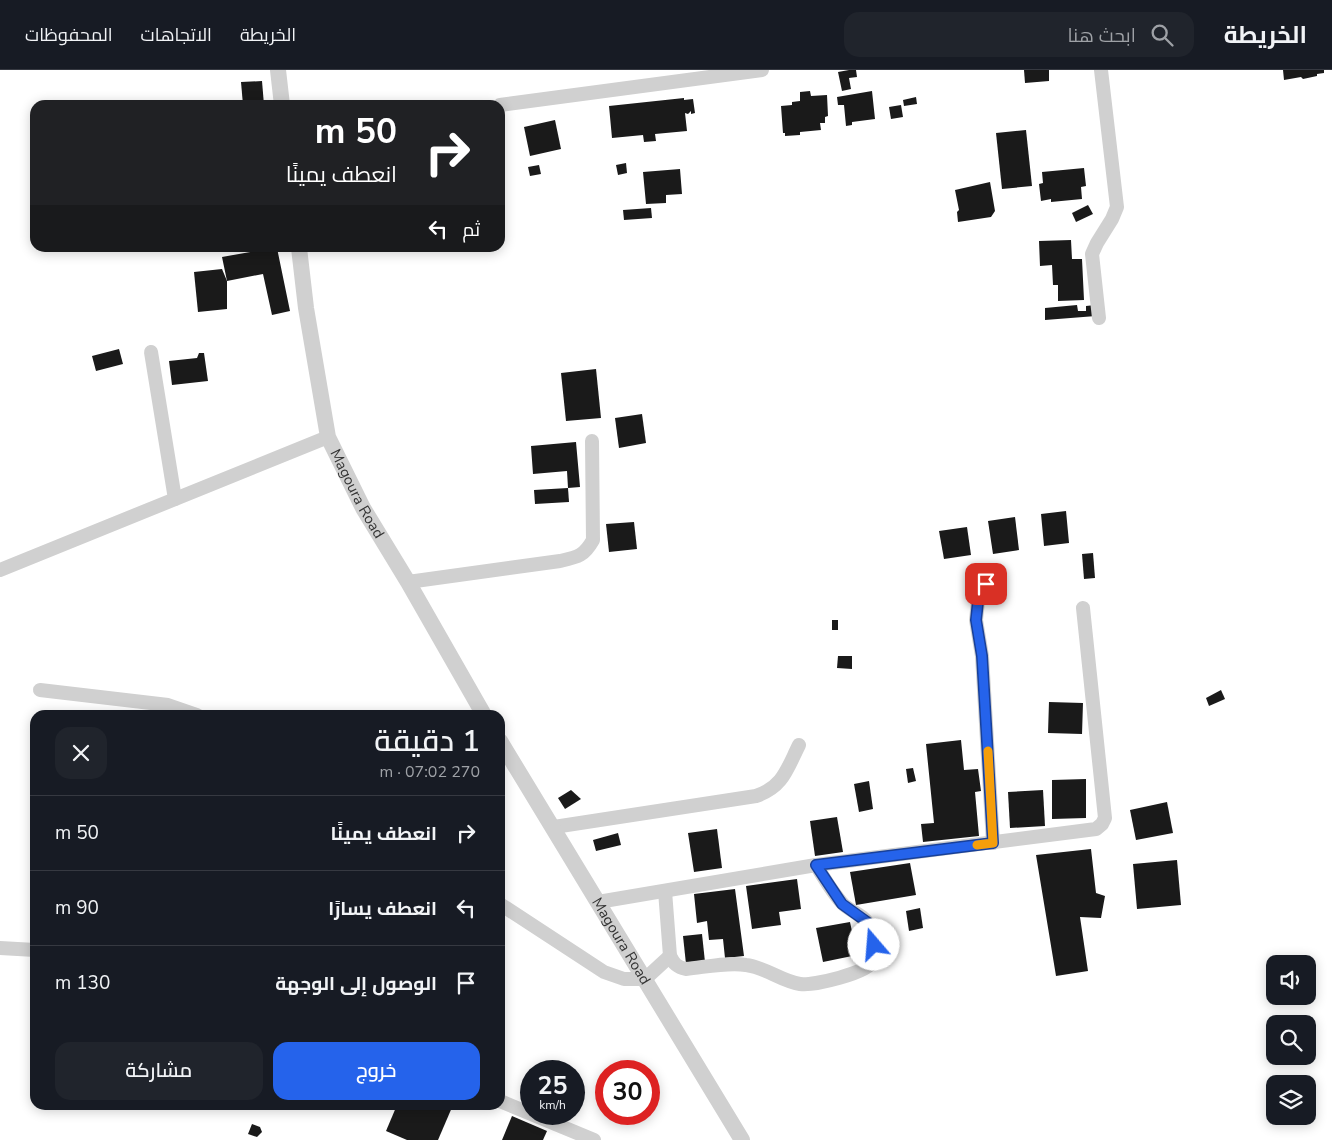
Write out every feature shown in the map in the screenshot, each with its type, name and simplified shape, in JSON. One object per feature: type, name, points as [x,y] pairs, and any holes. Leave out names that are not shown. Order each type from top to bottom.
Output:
[{"type":"street","points":[[278,70],[281,100]]},
{"type":"street","points":[[505,104],[762,70]]},
{"type":"street","points":[[1099,318],[1092,254],[1117,207],[1101,70]]},
{"type":"street","name":"Magoura Road","points":[[299,252],[306,308],[328,437],[363,508],[481,710]]},
{"type":"street","points":[[151,352],[175,499]]},
{"type":"street","points":[[0,570],[328,437]]},
{"type":"street","points":[[408,582],[560,561],[576,558],[586,552],[593,540],[592,441]]},
{"type":"street","points":[[986,584],[979,592],[976,620],[982,656],[993,843]]},
{"type":"street","points":[[598,902],[816,865],[1096,829],[1105,818],[1083,608]]},
{"type":"street","points":[[40,690],[168,705],[182,710]]},
{"type":"street","points":[[554,827],[756,796],[770,791],[781,779],[799,745]]},
{"type":"street","name":"Magoura Road","points":[[505,749],[742,1140]]},
{"type":"street","points":[[665,891],[670,956],[675,965],[680,968],[686,969],[726,964],[748,965],[802,985],[825,982],[868,968],[873,962],[875,955],[871,932],[867,922],[842,904],[816,865]]},
{"type":"street","points":[[505,907],[604,972],[624,979],[645,979],[670,956]]},
{"type":"street","points":[[0,948],[30,950]]},
{"type":"street","points":[[505,1103],[594,1140]]},
{"type":"building","points":[[856,70],[857,77],[849,78],[851,89],[842,91],[838,72]]},
{"type":"building","points":[[1024,70],[1049,70],[1049,81],[1025,83]]},
{"type":"building","points":[[1283,70],[1324,70],[1324,73],[1303,79],[1301,77],[1284,80]]},
{"type":"building","points":[[262,81],[264,100],[243,100],[241,82]]},
{"type":"building","points":[[810,91],[811,96],[827,95],[828,116],[825,117],[825,123],[820,123],[821,130],[785,136],[785,133],[783,133],[781,106],[792,105],[792,102],[800,101],[800,92]]},
{"type":"building","points":[[872,91],[875,119],[852,122],[852,125],[846,126],[844,105],[838,105],[837,97]]},
{"type":"building","points":[[916,97],[917,104],[904,106],[903,100]]},
{"type":"building","points":[[684,98],[684,100],[693,99],[695,113],[691,114],[691,111],[688,114],[685,113],[687,131],[655,134],[656,141],[644,142],[643,135],[612,138],[609,106]]},
{"type":"building","points":[[901,105],[903,117],[891,119],[889,107]]},
{"type":"building","points":[[555,120],[561,149],[530,156],[524,127]]},
{"type":"building","points":[[1026,130],[1032,186],[1002,189],[996,133]]},
{"type":"building","points":[[626,163],[627,173],[618,175],[616,165]]},
{"type":"building","points":[[539,165],[541,174],[530,176],[528,167]]},
{"type":"building","points":[[1084,168],[1086,186],[1081,187],[1082,199],[1051,202],[1051,199],[1041,201],[1039,184],[1043,183],[1042,172]]},
{"type":"building","points":[[680,169],[682,194],[666,195],[666,203],[646,204],[643,172]]},
{"type":"building","points":[[990,182],[995,211],[991,217],[958,222],[957,212],[959,210],[955,190]]},
{"type":"building","points":[[1088,205],[1093,214],[1076,222],[1072,213]]},
{"type":"building","points":[[651,208],[652,218],[624,220],[623,210]]},
{"type":"building","points":[[1071,240],[1072,259],[1082,259],[1084,300],[1058,301],[1058,285],[1053,285],[1052,265],[1040,266],[1039,241]]},
{"type":"building","points":[[250,252],[278,252],[290,311],[272,315],[263,274],[227,281],[222,257]]},
{"type":"building","points":[[222,269],[227,281],[227,309],[198,312],[194,272]]},
{"type":"building","points":[[1077,305],[1078,311],[1086,311],[1086,306],[1095,305],[1096,316],[1045,320],[1045,308]]},
{"type":"building","points":[[119,349],[123,364],[96,371],[92,356]]},
{"type":"building","points":[[199,353],[204,353],[208,381],[172,385],[169,361],[197,358]]},
{"type":"building","points":[[596,369],[601,418],[566,421],[561,373]]},
{"type":"building","points":[[642,414],[646,443],[619,448],[615,418]]},
{"type":"building","points":[[576,442],[580,487],[568,488],[567,471],[533,474],[531,446]]},
{"type":"building","points":[[568,488],[569,502],[535,504],[534,490]]},
{"type":"building","points":[[1066,511],[1069,543],[1044,546],[1041,514]]},
{"type":"building","points":[[1015,517],[1019,550],[993,554],[988,521]]},
{"type":"building","points":[[634,522],[637,549],[609,552],[606,524]]},
{"type":"building","points":[[967,527],[971,555],[944,559],[939,531]]},
{"type":"building","points":[[1093,553],[1095,578],[1084,579],[1082,554]]},
{"type":"building","points":[[832,620],[838,620],[838,630],[832,630]]},
{"type":"building","points":[[838,656],[852,656],[852,669],[837,668]]},
{"type":"building","points":[[1221,690],[1225,699],[1209,706],[1206,698]]},
{"type":"building","points":[[1049,702],[1083,703],[1082,734],[1048,733]]},
{"type":"building","points":[[961,740],[964,770],[978,769],[981,791],[975,792],[979,836],[923,842],[921,824],[934,823],[926,744]]},
{"type":"building","points":[[913,768],[916,781],[908,783],[906,769]]},
{"type":"building","points":[[1086,779],[1086,818],[1052,819],[1052,780]]},
{"type":"building","points":[[869,781],[873,809],[859,812],[854,784]]},
{"type":"building","points":[[571,790],[581,799],[565,809],[558,798]]},
{"type":"building","points":[[1043,790],[1045,826],[1010,828],[1008,792]]},
{"type":"building","points":[[1167,802],[1173,833],[1136,840],[1130,810]]},
{"type":"building","points":[[837,817],[843,852],[815,856],[810,821]]},
{"type":"building","points":[[717,829],[722,868],[694,872],[688,833]]},
{"type":"building","points":[[618,833],[621,845],[596,851],[593,840]]},
{"type":"building","points":[[1091,849],[1096,893],[1105,896],[1101,918],[1080,917],[1088,971],[1056,976],[1036,855]]},
{"type":"building","points":[[1177,860],[1181,905],[1137,909],[1133,864]]},
{"type":"building","points":[[910,863],[916,895],[856,905],[850,872]]},
{"type":"building","points":[[797,879],[801,909],[779,912],[781,925],[752,929],[746,886]]},
{"type":"building","points":[[735,889],[744,956],[725,958],[723,939],[709,940],[707,921],[697,923],[694,894]]},
{"type":"building","points":[[920,908],[923,928],[909,931],[906,911]]},
{"type":"building","points":[[850,922],[857,955],[823,962],[816,928]]},
{"type":"building","points":[[702,934],[705,962],[686,964],[683,936]]},
{"type":"building","points":[[395,1110],[451,1110],[438,1140],[407,1140],[386,1131]]},
{"type":"building","points":[[512,1116],[520,1119],[520,1125],[533,1125],[547,1131],[543,1140],[502,1140]]},
{"type":"building","points":[[252,1124],[260,1127],[262,1132],[257,1137],[248,1134]]},
{"type":"slow traffic","points":[[977,845],[993,843],[988,751]]},
{"type":"route","points":[[874,945],[867,922],[842,904],[816,865],[993,843],[982,656],[976,620],[979,592],[986,584]]}]
